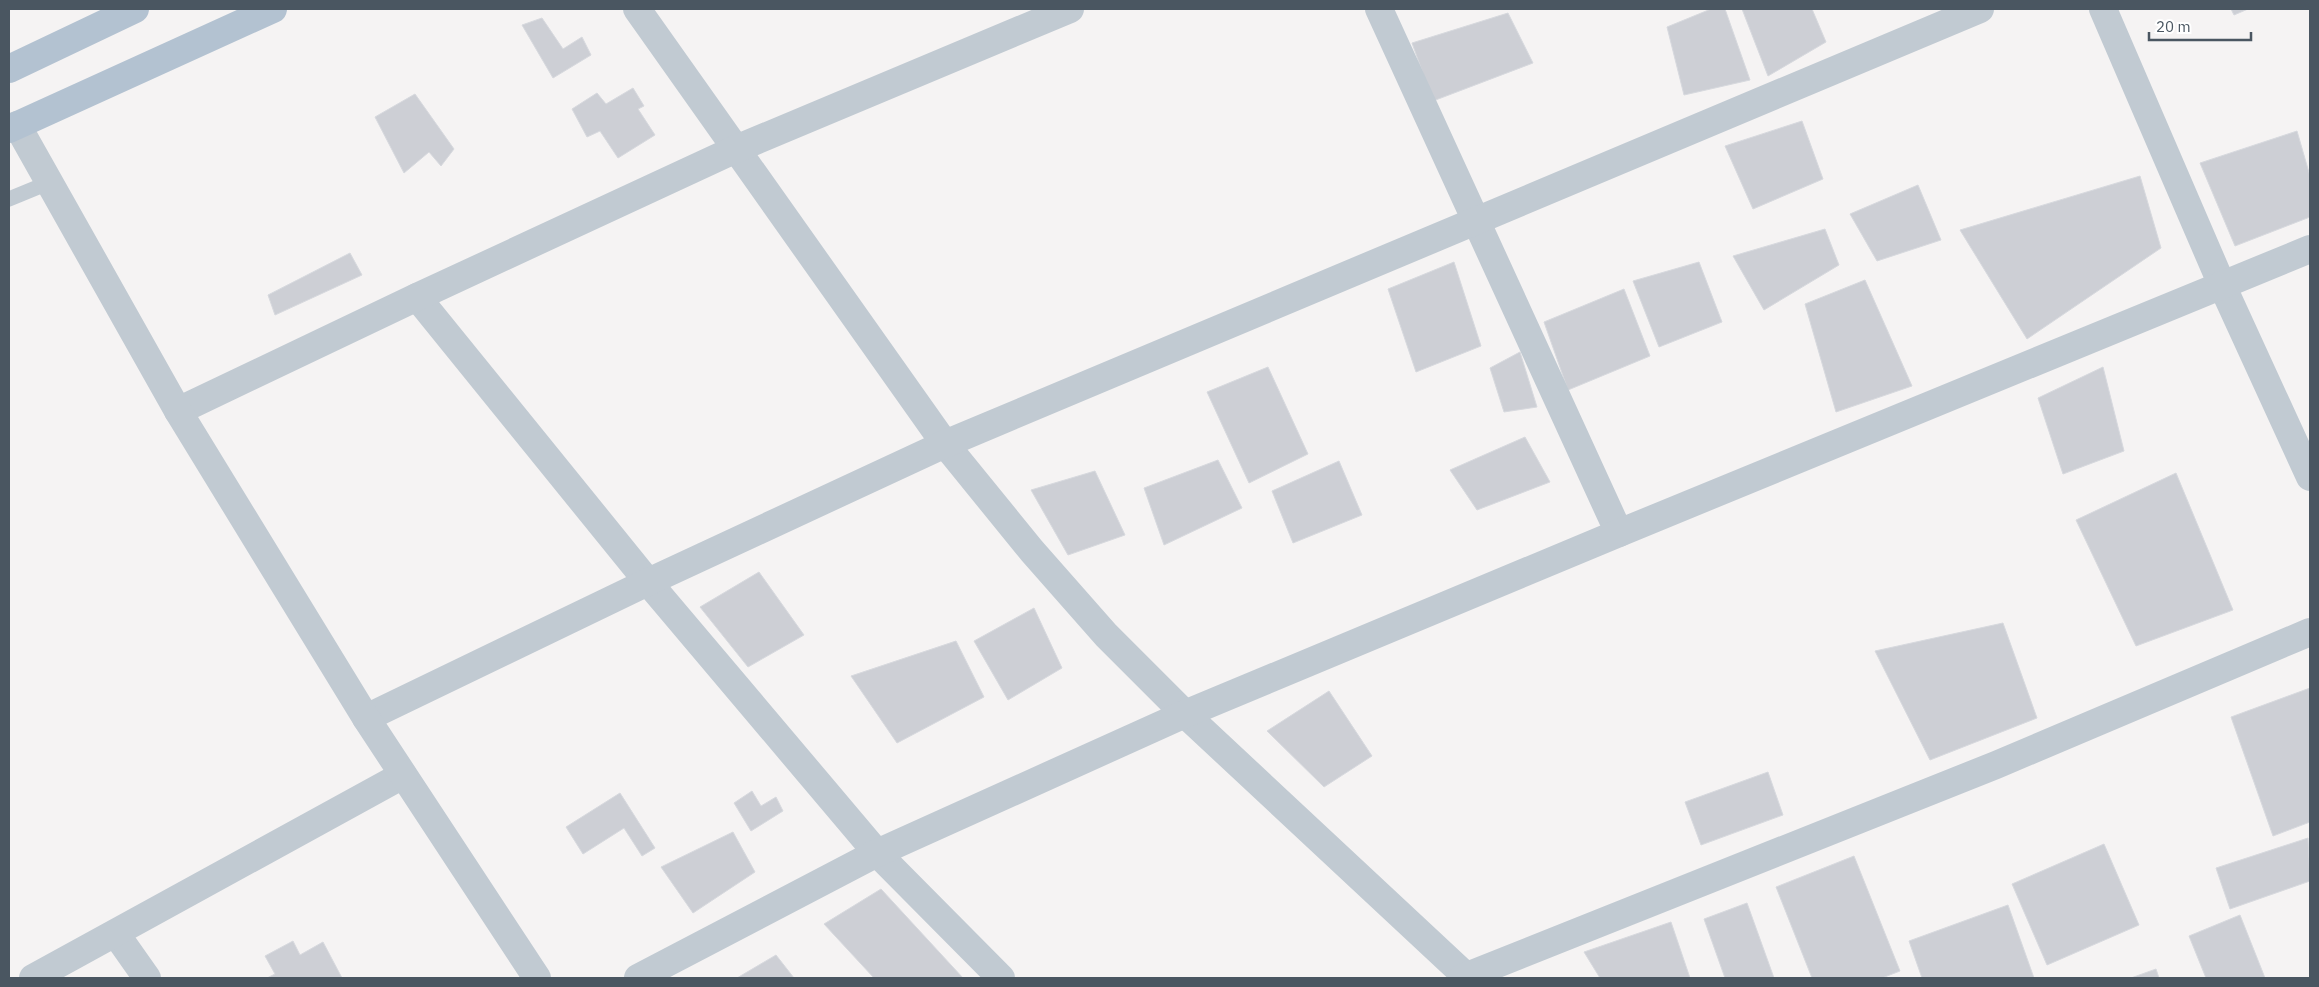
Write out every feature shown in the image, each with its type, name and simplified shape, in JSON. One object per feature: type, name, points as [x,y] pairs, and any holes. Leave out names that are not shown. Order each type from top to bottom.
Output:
[{"type":"main road","points":[[9,69],[135,9]]},
{"type":"main road","points":[[13,127],[273,9]]},
{"type":"street","points":[[637,9],[944,444],[1032,551],[1106,635],[1185,714],[1465,978],[1996,765],[2310,632]]},
{"type":"street","points":[[178,411],[417,297],[736,149],[1070,9]]},
{"type":"street","points":[[1379,9],[1618,533]]},
{"type":"street","points":[[366,718],[648,582],[944,444],[1980,9]]},
{"type":"street","points":[[2103,9],[2222,285],[2310,477]]},
{"type":"street","points":[[13,127],[48,183],[178,411],[366,718],[537,978]]},
{"type":"street","points":[[638,978],[878,853],[1185,714],[1618,533],[2310,250]]},
{"type":"street","points":[[417,297],[648,582],[878,853],[1001,978]]},
{"type":"street","points":[[33,978],[403,775]]},
{"type":"street","points":[[116,934],[147,978]]},
{"type":"lane","points":[[9,198],[48,183]]},
{"type":"building","points":[[1711,9],[1725,9],[1750,80],[1684,95],[1667,27]]},
{"type":"building","points":[[1742,9],[1812,9],[1826,42],[1768,76]]},
{"type":"building","points":[[2231,9],[2248,9],[2234,15]]},
{"type":"building","points":[[1508,13],[1533,63],[1433,101],[1412,43]]},
{"type":"building","points":[[542,18],[563,49],[582,37],[591,55],[553,78],[522,25]]},
{"type":"building","points":[[633,88],[644,106],[638,109],[655,135],[618,158],[600,131],[587,137],[572,109],[597,93],[606,104]]},
{"type":"building","points":[[415,94],[454,149],[441,166],[429,152],[404,173],[375,117]]},
{"type":"building","points":[[1802,121],[1823,179],[1753,209],[1725,146]]},
{"type":"building","points":[[2297,131],[2310,176],[2310,217],[2235,246],[2200,163]]},
{"type":"building","points":[[2140,176],[2161,248],[2027,339],[1960,230]]},
{"type":"building","points":[[1918,185],[1941,240],[1877,261],[1850,214]]},
{"type":"building","points":[[1825,229],[1839,265],[1764,310],[1733,256]]},
{"type":"building","points":[[350,253],[362,275],[275,315],[268,295]]},
{"type":"building","points":[[1454,262],[1481,346],[1416,372],[1388,289]]},
{"type":"building","points":[[1699,262],[1722,322],[1659,347],[1633,281]]},
{"type":"building","points":[[1865,280],[1912,386],[1836,412],[1805,304]]},
{"type":"building","points":[[1624,289],[1650,356],[1568,390],[1544,322]]},
{"type":"building","points":[[1520,352],[1537,407],[1504,412],[1490,368]]},
{"type":"building","points":[[1268,367],[1308,454],[1249,483],[1207,392]]},
{"type":"building","points":[[2103,367],[2124,451],[2063,474],[2038,398]]},
{"type":"building","points":[[1525,437],[1550,482],[1477,510],[1450,470]]},
{"type":"building","points":[[1218,460],[1242,508],[1164,545],[1144,488]]},
{"type":"building","points":[[1339,461],[1362,515],[1293,543],[1272,491]]},
{"type":"building","points":[[1095,471],[1125,535],[1068,555],[1031,490]]},
{"type":"building","points":[[2176,473],[2233,610],[2136,646],[2076,520]]},
{"type":"building","points":[[759,572],[804,635],[748,667],[700,607]]},
{"type":"building","points":[[1034,608],[1062,668],[1008,700],[974,641]]},
{"type":"building","points":[[2003,623],[2037,718],[1930,760],[1875,651]]},
{"type":"building","points":[[956,641],[984,697],[897,743],[851,676]]},
{"type":"building","points":[[2310,688],[2310,822],[2273,836],[2231,717]]},
{"type":"building","points":[[1329,691],[1372,756],[1324,787],[1267,731]]},
{"type":"building","points":[[1768,772],[1783,815],[1701,845],[1685,802]]},
{"type":"building","points":[[752,791],[761,806],[776,797],[783,811],[751,831],[734,803]]},
{"type":"building","points":[[620,793],[655,848],[642,856],[624,828],[583,854],[566,827]]},
{"type":"building","points":[[733,832],[755,872],[693,913],[661,867]]},
{"type":"building","points":[[2308,838],[2310,881],[2230,909],[2216,868]]},
{"type":"building","points":[[2104,844],[2139,925],[2047,965],[2012,884]]},
{"type":"building","points":[[1854,856],[1900,971],[1882,978],[1812,978],[1776,887]]},
{"type":"building","points":[[881,889],[963,978],[874,978],[824,924]]},
{"type":"building","points":[[1747,903],[1774,978],[1725,978],[1704,919]]},
{"type":"building","points":[[2008,905],[2034,978],[1922,978],[1909,941]]},
{"type":"building","points":[[2240,915],[2265,978],[2206,978],[2189,936]]},
{"type":"building","points":[[1671,922],[1690,978],[1600,978],[1584,952]]},
{"type":"building","points":[[293,941],[300,955],[323,942],[342,978],[267,978],[275,974],[265,956]]},
{"type":"building","points":[[776,955],[794,978],[737,978]]},
{"type":"building","points":[[2156,969],[2159,978],[2131,978]]}]
